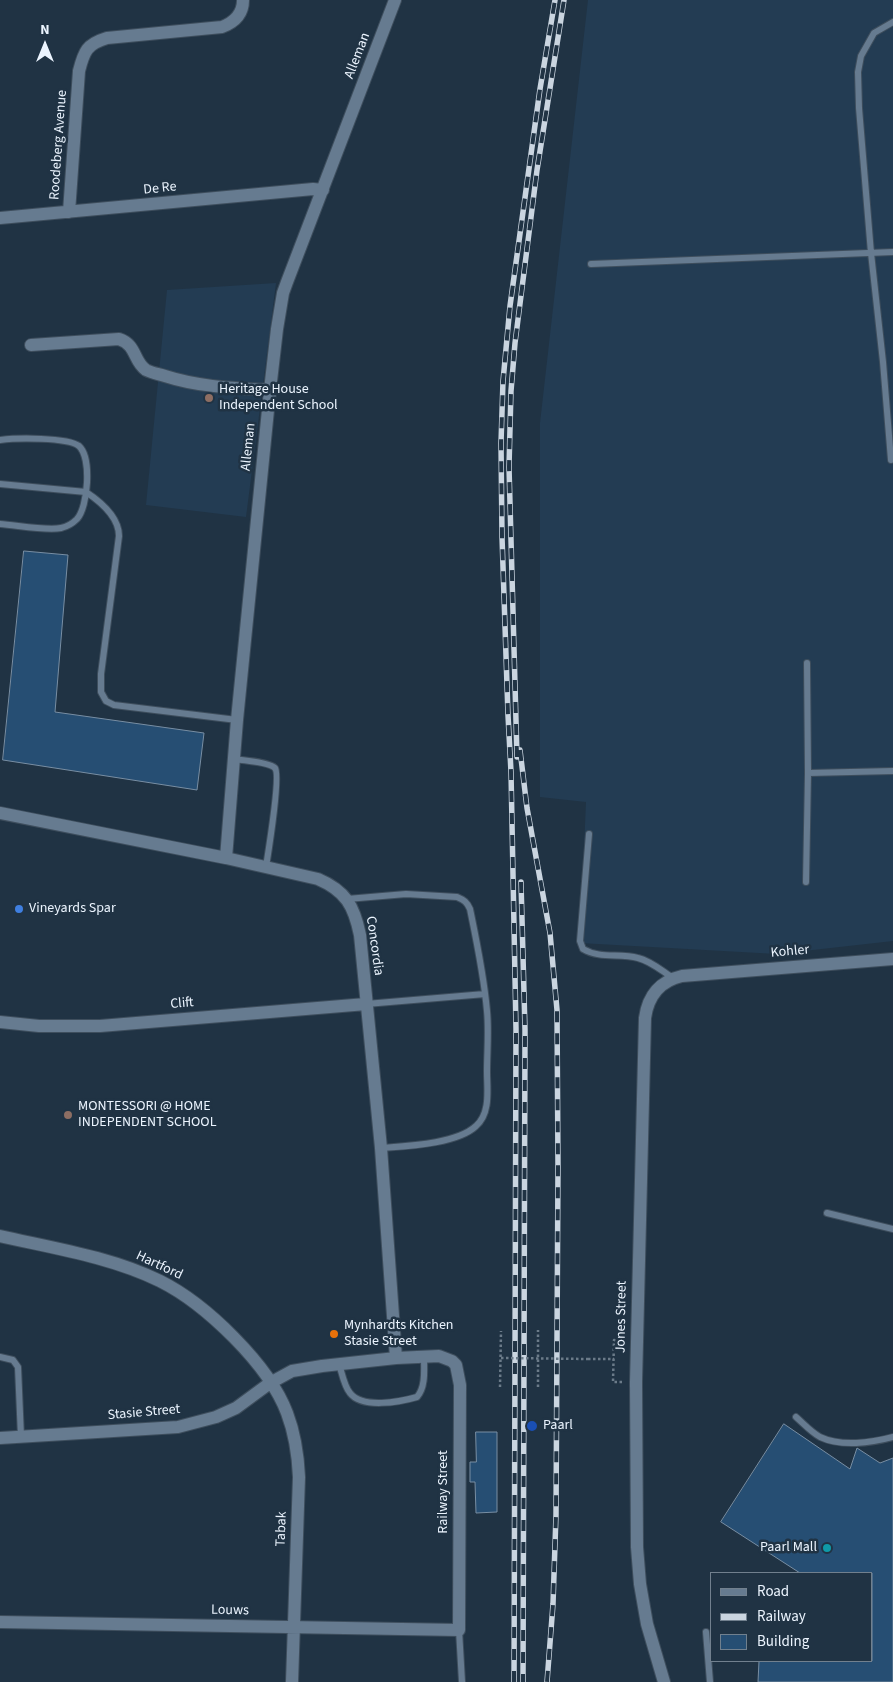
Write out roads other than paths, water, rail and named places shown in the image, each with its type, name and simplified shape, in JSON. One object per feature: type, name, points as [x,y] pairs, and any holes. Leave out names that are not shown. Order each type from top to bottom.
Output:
[{"type":"street","name":"Roodeberg Avenue","points":[[69,212],[79,71],[83,54],[90,45],[107,38],[222,27],[236,20],[241,13],[243,0]]},
{"type":"street","name":"Alleman","points":[[226,858],[236,720],[270,390],[283,293],[395,0]]},
{"type":"street","name":"De Re","points":[[0,218],[313,189],[322,190]]},
{"type":"street","points":[[31,345],[118,339],[126,342],[143,368],[151,372],[197,384],[270,390]]},
{"type":"street","name":"Concordia","points":[[0,813],[226,858],[318,879],[332,885],[347,899],[356,916],[360,934],[381,1148],[396,1358]]},
{"type":"street","name":"Kohler","points":[[672,978],[893,959]]},
{"type":"street","name":"Jones Street","points":[[664,1682],[648,1624],[638,1568],[636,1382],[645,1018],[650,998],[664,982],[672,978]]},
{"type":"street","name":"Clift","points":[[0,1022],[39,1026],[100,1026],[366,1004]]},
{"type":"street","name":"Hartford","points":[[0,1236],[84,1255],[128,1268],[180,1292],[230,1333],[270,1383]]},
{"type":"street","name":"Railway Street","points":[[396,1358],[439,1356],[452,1361],[456,1365],[459,1375],[459,1630]]},
{"type":"street","name":"Stasie Street","points":[[0,1438],[178,1427],[236,1408],[270,1383],[292,1371],[396,1358]]},
{"type":"street","name":"Tabak","points":[[270,1383],[288,1414],[298,1459],[292,1682]]},
{"type":"street","name":"Louws","points":[[0,1622],[459,1630]]},
{"type":"lane","points":[[891,460],[871,253],[859,108],[858,72],[861,56],[874,32],[893,22]]},
{"type":"lane","points":[[591,264],[893,252]]},
{"type":"lane","points":[[0,440],[56,440],[74,444],[82,451],[86,461],[86,492],[84,505],[78,519],[61,528],[0,524]]},
{"type":"lane","points":[[0,484],[86,492],[109,513],[118,529],[101,674],[101,692],[106,701],[114,705],[236,720]]},
{"type":"lane","points":[[806,882],[808,774],[807,663]]},
{"type":"lane","points":[[234,759],[269,765],[277,771],[266,867]]},
{"type":"lane","points":[[808,774],[893,771]]},
{"type":"lane","points":[[589,834],[581,946],[584,950],[596,954],[630,956],[646,960],[672,978]]},
{"type":"lane","points":[[347,899],[406,894],[457,897],[463,900],[470,909],[480,954],[488,1013],[487,1101],[483,1117],[471,1131],[456,1137],[426,1144],[381,1148]]},
{"type":"lane","points":[[366,1004],[485,994]]},
{"type":"lane","points":[[827,1213],[893,1229]]},
{"type":"lane","points":[[0,1356],[13,1360],[18,1367],[22,1437]]},
{"type":"lane","points":[[339,1364],[350,1394],[359,1400],[379,1403],[417,1397],[423,1381],[424,1356]]},
{"type":"lane","points":[[796,1417],[821,1438],[833,1441],[856,1443],[893,1437]]},
{"type":"lane","name":"Railway Street","points":[[459,1630],[462,1682]]},
{"type":"lane","points":[[706,1632],[710,1682]]},
{"type":"railway","points":[[514,1682],[516,1029],[511,772],[502,537],[501,443],[503,381],[510,306],[540,89],[555,0]]},
{"type":"railway","points":[[517,757],[509,467],[511,391],[515,343],[537,170],[564,0]]},
{"type":"railway","points":[[520,750],[527,808],[550,933],[557,1010],[556,1515],[553,1604],[547,1682]]},
{"type":"railway","points":[[521,882],[525,1030],[523,1682]]},
{"type":"place","name":"Heritage House Independent School","points":[[209,398]]},
{"type":"place","name":"Vineyards Spar","points":[[19,909]]},
{"type":"place","name":"MONTESSORI @ HOME INDEPENDENT SCHOOL","points":[[68,1115]]},
{"type":"place","name":"Mynhardts Kitchen Stasie Street","points":[[334,1334]]},
{"type":"place","name":"Paarl","points":[[532,1426]]},
{"type":"place","name":"Paarl Mall","points":[[827,1548]]}]
